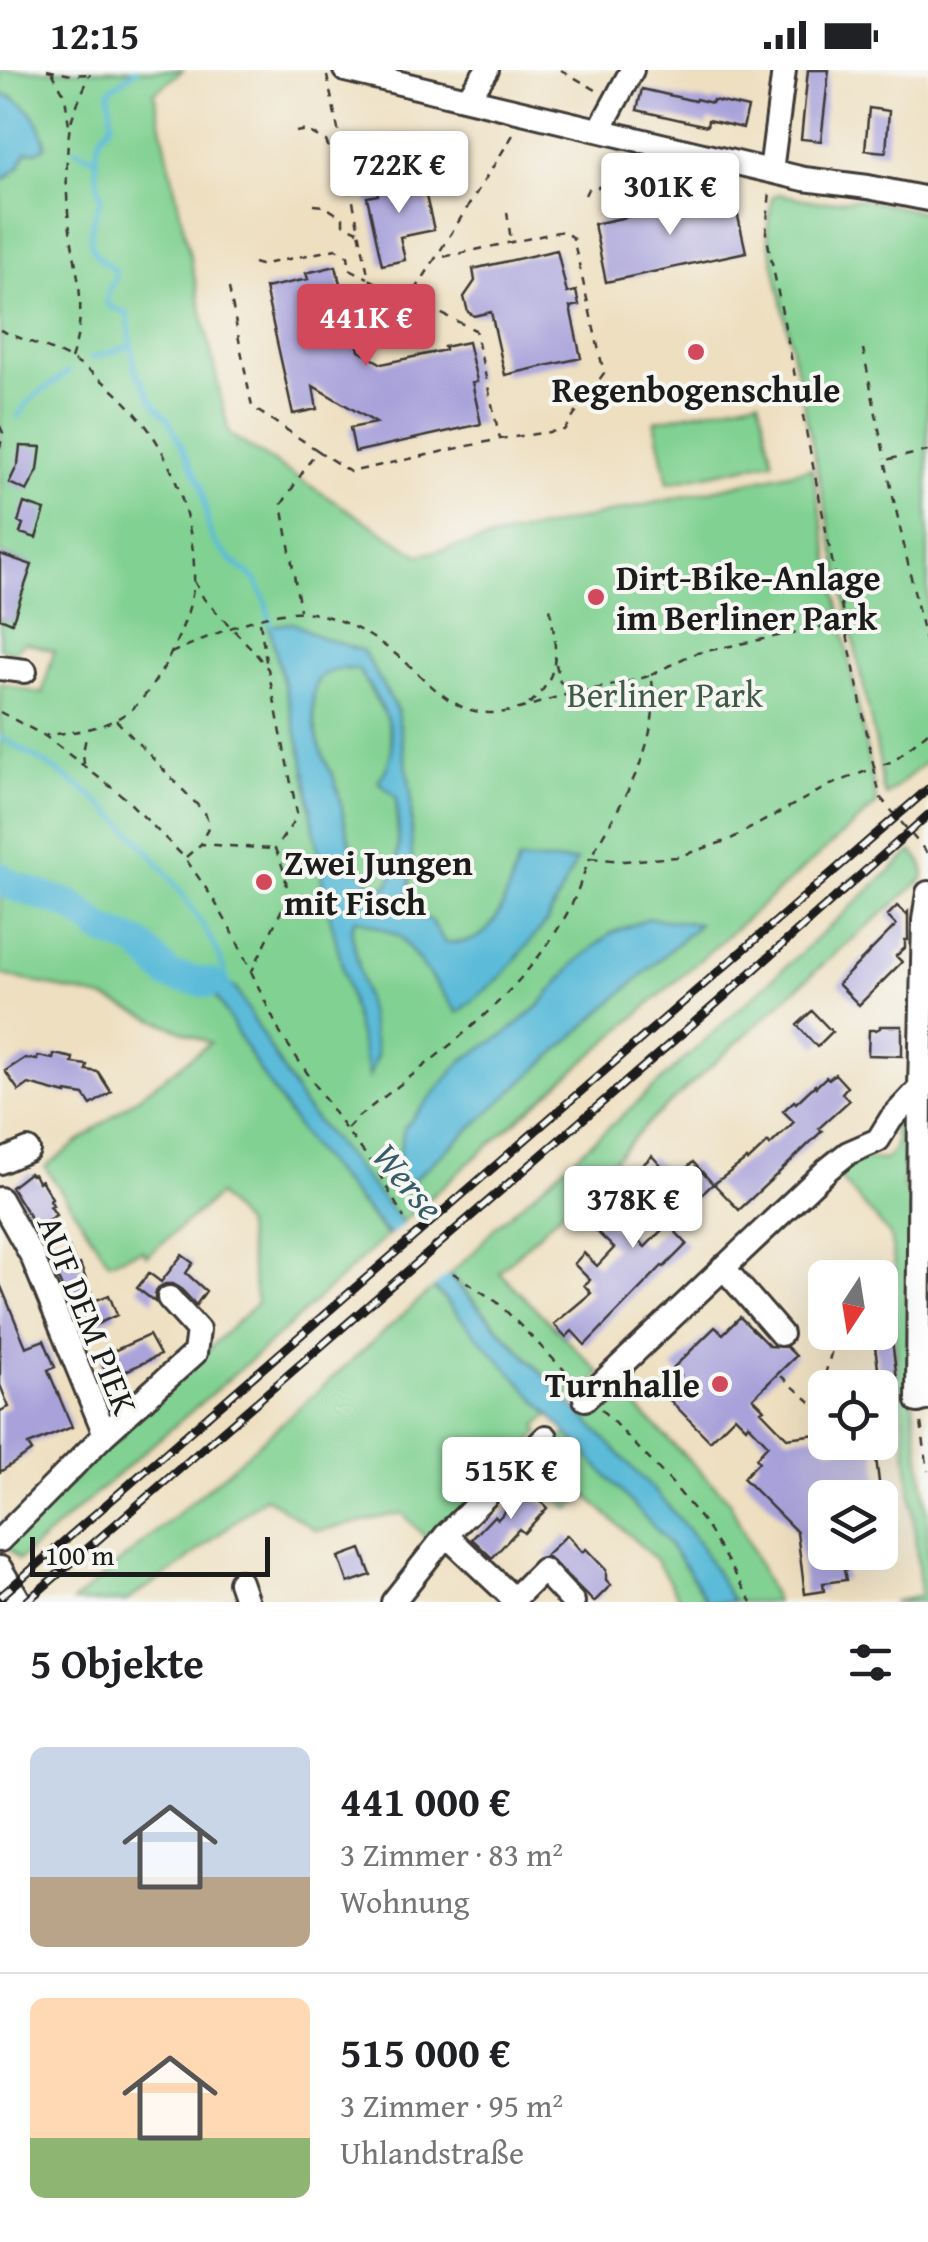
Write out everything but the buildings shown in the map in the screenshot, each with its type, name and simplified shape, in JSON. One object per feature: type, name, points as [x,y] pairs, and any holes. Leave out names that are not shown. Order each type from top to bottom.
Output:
[{"type":"street","points":[[345,70],[652,141],[771,180],[804,179],[928,199]]},
{"type":"street","points":[[468,98],[487,70]]},
{"type":"street","points":[[600,129],[632,70]]},
{"type":"street","points":[[771,180],[784,70]]},
{"type":"street","points":[[0,668],[25,672]]},
{"type":"street","points":[[923,1399],[924,920],[928,893]]},
{"type":"street","points":[[587,1397],[828,1169],[848,1153],[878,1140],[891,1119],[924,1086]]},
{"type":"street","points":[[0,1162],[28,1150]]},
{"type":"street","name":"AUF DEM PIEK","points":[[0,1199],[32,1256],[105,1434],[0,1540]]},
{"type":"street","points":[[723,1267],[781,1334]]},
{"type":"street","points":[[105,1434],[195,1352],[198,1330],[169,1298]]},
{"type":"street","points":[[393,1602],[446,1535],[546,1437]]},
{"type":"street","points":[[446,1535],[514,1599],[543,1570],[573,1602]]},
{"type":"street","points":[[0,1568],[20,1602]]},
{"type":"path","points":[[46,70],[91,72],[69,127]]},
{"type":"path","points":[[327,70],[369,278]]},
{"type":"path","points":[[561,70],[615,101]]},
{"type":"path","points":[[52,72],[65,96],[69,127],[68,214],[82,310],[71,359]]},
{"type":"path","points":[[381,345],[527,112]]},
{"type":"path","points":[[296,132],[306,130],[343,156]]},
{"type":"path","points":[[652,141],[664,204]]},
{"type":"path","points":[[586,195],[588,189],[658,174]]},
{"type":"path","points":[[771,180],[766,233],[880,797],[928,854]]},
{"type":"path","points":[[314,205],[324,206],[343,218],[343,224],[359,232]]},
{"type":"path","points":[[507,212],[511,242]]},
{"type":"path","points":[[228,288],[252,408],[350,472],[500,439],[564,430],[604,373],[573,238],[563,231],[434,258]]},
{"type":"path","points":[[254,263],[336,249],[348,256],[350,268],[475,330],[500,439]]},
{"type":"path","points":[[0,330],[71,359],[107,384],[149,430],[176,476],[185,510],[194,581],[171,653],[155,682],[133,708],[87,731],[45,736]]},
{"type":"path","points":[[864,349],[928,654]]},
{"type":"path","points":[[0,426],[0,448]]},
{"type":"path","points":[[300,611],[282,504],[317,450]]},
{"type":"path","points":[[885,460],[928,450]]},
{"type":"path","points":[[194,581],[204,599],[268,670]]},
{"type":"path","points":[[548,601],[560,682],[580,692]]},
{"type":"path","points":[[171,653],[231,628],[300,611],[354,627],[388,647],[454,703],[477,712],[501,713],[632,682],[692,654],[846,622]]},
{"type":"path","points":[[259,619],[297,813],[275,849]]},
{"type":"path","points":[[528,706],[540,695],[556,663]]},
{"type":"path","points":[[346,1130],[467,1033],[509,992],[548,943],[636,776],[653,722],[651,676]]},
{"type":"path","points":[[0,712],[45,736],[124,797],[185,858],[234,934],[280,1033],[374,1165],[404,1218]]},
{"type":"path","points":[[115,719],[205,812],[210,825],[201,844],[185,858]]},
{"type":"path","points":[[85,767],[87,731]]},
{"type":"path","points":[[590,858],[624,861],[677,857],[729,840],[828,786],[893,761],[928,732]]},
{"type":"path","points":[[201,844],[275,849]]},
{"type":"path","points":[[251,972],[286,901],[286,878],[275,849]]},
{"type":"path","points":[[453,1273],[497,1302],[672,1483],[705,1524],[752,1602]]},
{"type":"path","points":[[781,1376],[808,1400]]},
{"type":"path","points":[[923,1399],[928,1471]]},
{"type":"green space","name":"Berliner Park","points":[[0,70],[183,70],[154,93],[229,434],[419,555],[812,468],[877,804],[402,1222],[303,1105],[236,989],[174,976],[213,991],[308,1143],[387,1236],[19,1560],[6,1546],[257,1303],[244,1224],[218,1195],[147,1256],[142,1250],[109,1262],[45,1167],[210,1043],[106,999],[0,974],[0,683],[42,694],[54,651],[25,642],[14,652],[0,648],[0,618],[12,622],[31,565],[0,554],[0,182],[10,176],[26,151],[45,147],[45,139],[14,97],[0,94]],"holes":[[[293,623],[363,651],[397,710],[411,792],[412,865],[407,907],[431,921],[445,943],[469,941],[488,929],[502,908],[518,861],[575,862],[457,1012],[400,936],[356,918],[351,929],[324,891],[303,758],[269,626]],[[698,925],[412,1181],[463,1060],[507,1033],[539,1006],[576,962]]]},
{"type":"green space","points":[[778,194],[820,202],[860,199],[928,213],[928,760],[886,796],[767,232],[772,197]]},
{"type":"green space","points":[[759,399],[773,461],[668,483],[655,421]]},
{"type":"green space","points":[[358,669],[387,718],[393,753],[386,786],[396,797],[398,845],[397,870],[387,886],[375,888],[358,865],[335,781],[316,733],[316,684],[323,675]]},
{"type":"green space","points":[[912,851],[923,867],[923,879],[648,1123],[499,1272],[601,1374],[580,1393],[576,1389],[566,1399],[449,1274],[492,1230]]},
{"type":"green space","points":[[904,1116],[903,1189],[913,1190],[912,1396],[928,1518],[928,1602],[892,1602],[921,1596],[896,1350],[898,1260],[894,1260],[890,1235],[836,1174],[858,1158],[884,1160],[895,1144],[891,1126]]},
{"type":"green space","points":[[433,1288],[551,1413],[536,1427],[540,1432],[431,1543],[402,1513],[317,1531],[265,1497],[181,1565],[125,1602],[73,1602],[228,1471]]},
{"type":"green space","points":[[613,1384],[728,1499],[776,1602],[682,1602],[656,1560],[585,1494],[570,1509],[522,1467],[550,1442],[555,1446]]},
{"type":"water","points":[[0,94],[18,101],[32,113],[41,128],[45,147],[26,152],[20,166],[0,182]]},
{"type":"water","points":[[293,623],[363,651],[397,711],[411,792],[412,865],[407,906],[431,921],[445,943],[469,941],[488,929],[502,908],[518,861],[576,861],[547,921],[503,975],[458,1013],[400,936],[356,918],[351,929],[377,1055],[369,1077],[324,891],[303,758],[269,626]],"holes":[[[341,669],[358,669],[383,710],[391,738],[387,767],[378,781],[396,797],[399,832],[396,866],[387,887],[375,888],[358,865],[314,723],[314,693],[320,677]]]},
{"type":"water","points":[[649,918],[699,924],[412,1181],[400,1181],[397,1168],[404,1128],[463,1060],[507,1033],[539,1006],[576,962],[611,933]]},
{"type":"water","points":[[170,976],[216,976],[236,989],[303,1105],[457,1285],[665,1502],[698,1542],[733,1602],[707,1602],[663,1537],[468,1326],[308,1143],[213,991]]},
{"type":"pier","points":[[407,1221],[452,1271],[429,1291],[385,1241]]},
{"type":"waterway","points":[[136,70],[109,92],[112,122],[97,149],[102,198],[91,240],[96,254],[115,270],[106,301],[110,307],[127,313],[135,369],[155,405],[169,420],[202,487],[215,543],[256,580],[271,625]]},
{"type":"waterway","points":[[75,149],[98,160]]},
{"type":"waterway","points":[[91,358],[130,346]]},
{"type":"waterway","points":[[18,417],[29,401],[68,372]]},
{"type":"waterway","points":[[0,737],[87,792],[148,850],[204,927],[231,991]]},
{"type":"waterway","name":"Werse","points":[[0,877],[10,885],[71,905],[104,931],[139,944],[170,976],[210,983]]},
{"type":"railway","points":[[0,1597],[928,789]]},
{"type":"railway","points":[[26,1602],[928,815]]},
{"type":"place","name":"Regenbogenschule","points":[[696,352]]},
{"type":"place","name":"Dirt-Bike-Anlage im Berliner Park","points":[[596,597]]},
{"type":"place","name":"Zwei Jungen mit Fisch","points":[[264,882]]},
{"type":"place","name":"Turnhalle","points":[[720,1384]]}]
